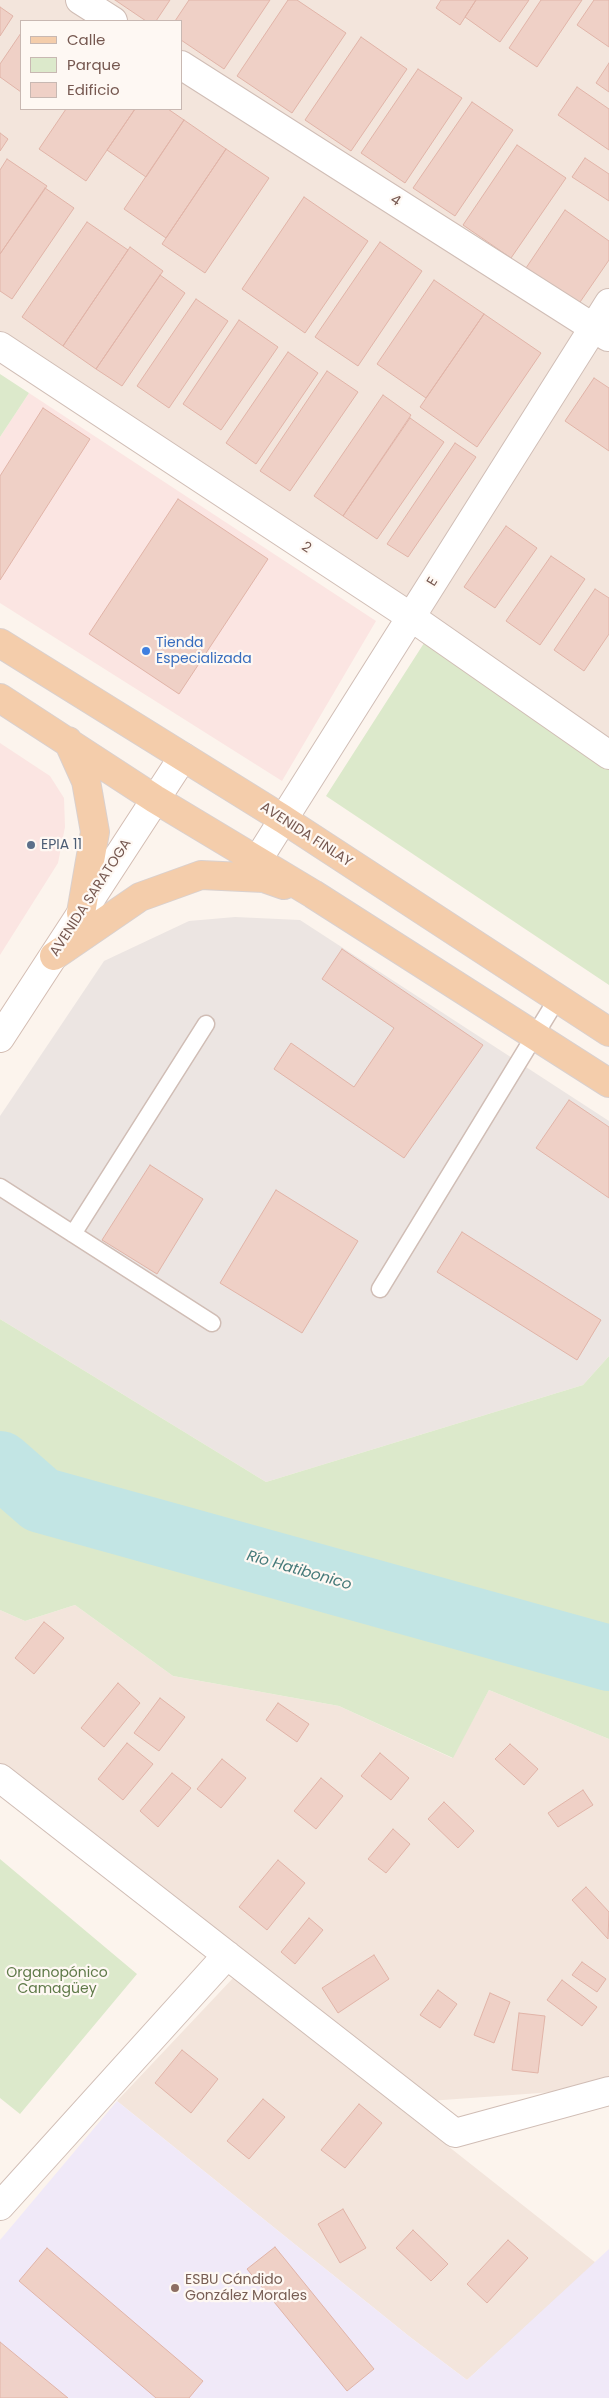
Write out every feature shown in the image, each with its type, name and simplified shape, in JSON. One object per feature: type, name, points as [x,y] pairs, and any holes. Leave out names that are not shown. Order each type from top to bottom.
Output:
[{"type":"main road","name":"AVENIDA FINLAY","points":[[0,643],[283,819],[609,1032]]},
{"type":"main road","points":[[0,698],[68,740],[155,799],[313,894],[609,1083]]},
{"type":"main road","points":[[68,740],[86,781],[95,832],[81,913]]},
{"type":"main road","points":[[54,956],[140,897],[201,875],[264,878],[313,894]]},
{"type":"street","points":[[80,0],[112,20]]},
{"type":"street","name":"4","points":[[182,65],[601,333]]},
{"type":"street","name":"E","points":[[257,861],[411,617],[601,333],[609,303]]},
{"type":"street","name":"2","points":[[0,346],[411,617],[609,755]]},
{"type":"street","name":"AVENIDA SARATOGA","points":[[0,1038],[183,757]]},
{"type":"street","points":[[0,1778],[455,2133],[609,2091]]},
{"type":"street","points":[[0,2206],[227,1955]]},
{"type":"lane","points":[[380,1289],[557,999]]},
{"type":"lane","points":[[73,1234],[206,1024]]},
{"type":"lane","points":[[0,1187],[212,1323]]},
{"type":"shaded area","points":[[0,0],[609,0],[609,746],[0,344]]},
{"type":"shaded area","points":[[29,393],[376,621],[282,781],[0,603],[0,437]]},
{"type":"shaded area","name":"EPIA 11","points":[[0,743],[50,776],[64,798],[65,827],[58,863],[0,955]]},
{"type":"shaded area","points":[[235,917],[300,920],[609,1121],[609,1356],[583,1385],[266,1482],[0,1319],[0,1116],[104,961],[189,921]]},
{"type":"shaded area","points":[[75,1605],[173,1676],[339,1706],[452,1758],[489,1690],[609,1739],[609,2088],[429,2101],[0,1764],[0,1610],[25,1621]]},
{"type":"shaded area","points":[[234,1977],[596,2263],[467,2380],[410,2337],[117,2101]]},
{"type":"shaded area","name":"ESBU Cándido González Morales","points":[[117,2101],[410,2337],[467,2380],[609,2249],[609,2398],[0,2398],[0,2240]]},
{"type":"green space","points":[[0,374],[29,393],[0,437]]},
{"type":"green space","points":[[426,640],[609,765],[609,985],[326,796]]},
{"type":"green space","points":[[0,1319],[266,1482],[583,1385],[609,1356],[609,1739],[489,1690],[453,1758],[339,1706],[173,1676],[75,1605],[25,1621],[0,1610]]},
{"type":"green space","name":"Organopónico Camagüey","points":[[0,1859],[137,1974],[20,2114],[0,2098]]},
{"type":"building","points":[[115,0],[170,0],[157,20],[145,20]]},
{"type":"building","points":[[189,0],[270,0],[224,69],[182,41],[182,20],[176,20]]},
{"type":"building","points":[[288,0],[297,0],[346,33],[292,113],[237,76]]},
{"type":"building","points":[[441,0],[476,0],[460,25],[436,8]]},
{"type":"building","points":[[476,0],[529,0],[500,42],[465,17]]},
{"type":"building","points":[[541,0],[582,0],[537,67],[509,48]]},
{"type":"building","points":[[594,0],[609,0],[609,47],[577,25]]},
{"type":"building","points":[[0,7],[13,16],[0,36]]},
{"type":"building","points":[[20,34],[20,91],[0,77],[0,64]]},
{"type":"building","points":[[361,37],[407,69],[351,151],[305,120]]},
{"type":"building","points":[[609,63],[609,92],[596,83]]},
{"type":"building","points":[[418,69],[462,98],[405,183],[361,153]]},
{"type":"building","points":[[577,87],[609,109],[609,150],[558,115]]},
{"type":"building","points":[[472,102],[513,130],[455,216],[413,188]]},
{"type":"building","points":[[65,110],[134,110],[86,181],[39,149]]},
{"type":"building","points":[[134,110],[169,110],[184,120],[146,177],[107,150]]},
{"type":"building","points":[[184,120],[226,149],[166,238],[124,209]]},
{"type":"building","points":[[0,133],[8,139],[0,151]]},
{"type":"building","points":[[517,145],[566,178],[511,258],[463,225]]},
{"type":"building","points":[[226,149],[269,178],[205,273],[162,244]]},
{"type":"building","points":[[585,158],[609,174],[609,201],[572,177]]},
{"type":"building","points":[[7,159],[47,186],[0,254],[0,170]]},
{"type":"building","points":[[45,188],[74,208],[12,299],[0,291],[0,254]]},
{"type":"building","points":[[304,197],[368,241],[305,333],[242,289]]},
{"type":"building","points":[[565,210],[609,241],[609,260],[578,305],[526,268]]},
{"type":"building","points":[[87,222],[128,250],[63,346],[22,317]]},
{"type":"building","points":[[380,242],[422,271],[358,366],[315,337]]},
{"type":"building","points":[[130,247],[163,271],[96,369],[63,346]]},
{"type":"building","points":[[160,275],[185,293],[122,386],[96,369]]},
{"type":"building","points":[[434,280],[484,314],[426,398],[377,364]]},
{"type":"building","points":[[196,299],[228,321],[169,408],[137,386]]},
{"type":"building","points":[[484,314],[541,353],[477,447],[420,407]]},
{"type":"building","points":[[239,320],[278,347],[221,430],[183,404]]},
{"type":"building","points":[[288,352],[318,373],[256,464],[226,443]]},
{"type":"building","points":[[327,371],[358,392],[290,491],[260,471]]},
{"type":"building","points":[[594,378],[609,388],[609,451],[565,421]]},
{"type":"building","points":[[383,395],[411,415],[343,516],[314,496]]},
{"type":"building","points":[[43,408],[90,439],[0,580],[0,476]]},
{"type":"building","points":[[410,418],[444,442],[377,539],[343,516]]},
{"type":"building","points":[[455,443],[476,457],[408,557],[387,544]]},
{"type":"building","points":[[178,499],[268,559],[179,694],[89,634]]},
{"type":"building","points":[[506,526],[537,548],[495,608],[464,587]]},
{"type":"building","points":[[551,556],[585,579],[540,645],[506,621]]},
{"type":"building","points":[[595,589],[609,598],[609,634],[584,671],[554,650]]},
{"type":"building","points":[[342,949],[483,1045],[404,1158],[274,1069],[291,1043],[354,1087],[394,1028],[322,979]]},
{"type":"building","points":[[569,1100],[609,1127],[609,1198],[536,1148]]},
{"type":"building","points":[[150,1165],[203,1199],[157,1274],[102,1240]]},
{"type":"building","points":[[276,1190],[358,1241],[302,1333],[220,1283]]},
{"type":"building","points":[[462,1232],[601,1320],[577,1360],[437,1272]]},
{"type":"building","points":[[44,1622],[64,1638],[34,1674],[15,1658]]},
{"type":"building","points":[[118,1683],[140,1703],[104,1747],[81,1728]]},
{"type":"building","points":[[160,1698],[185,1717],[159,1751],[134,1733]]},
{"type":"building","points":[[278,1703],[309,1724],[297,1742],[266,1720]]},
{"type":"building","points":[[127,1743],[153,1764],[123,1800],[98,1779]]},
{"type":"building","points":[[510,1744],[538,1769],[524,1785],[495,1759]]},
{"type":"building","points":[[380,1753],[409,1778],[391,1800],[361,1776]]},
{"type":"building","points":[[222,1759],[246,1778],[221,1808],[197,1789]]},
{"type":"building","points":[[172,1773],[191,1788],[158,1827],[140,1811]]},
{"type":"building","points":[[321,1778],[343,1796],[316,1829],[294,1811]]},
{"type":"building","points":[[583,1790],[593,1805],[558,1827],[548,1813]]},
{"type":"building","points":[[444,1802],[474,1831],[458,1848],[428,1819]]},
{"type":"building","points":[[393,1829],[410,1844],[386,1873],[368,1859]]},
{"type":"building","points":[[278,1860],[305,1883],[267,1930],[239,1907]]},
{"type":"building","points":[[586,1887],[609,1912],[608,1939],[572,1900]]},
{"type":"building","points":[[309,1918],[323,1930],[295,1964],[281,1952]]},
{"type":"building","points":[[374,1955],[389,1979],[338,2013],[322,1988]]},
{"type":"building","points":[[582,1962],[606,1979],[597,1992],[572,1975]]},
{"type":"building","points":[[562,1980],[597,2007],[582,2026],[547,2000]]},
{"type":"building","points":[[438,1990],[457,2004],[440,2028],[420,2015]]},
{"type":"building","points":[[490,1993],[510,2002],[494,2043],[474,2035]]},
{"type":"building","points":[[519,2013],[545,2016],[538,2073],[512,2070]]},
{"type":"building","points":[[182,2050],[218,2079],[191,2113],[155,2083]]},
{"type":"building","points":[[263,2099],[285,2117],[249,2159],[227,2141]]},
{"type":"building","points":[[359,2104],[382,2123],[345,2168],[321,2150]]},
{"type":"building","points":[[343,2209],[366,2248],[340,2263],[318,2224]]},
{"type":"building","points":[[413,2230],[448,2264],[431,2281],[396,2248]]},
{"type":"building","points":[[508,2240],[528,2258],[487,2303],[467,2284]]},
{"type":"building","points":[[275,2247],[374,2369],[347,2391],[247,2269]]},
{"type":"building","points":[[47,2248],[203,2381],[189,2398],[156,2398],[19,2281]]},
{"type":"building","points":[[0,2342],[68,2398],[0,2398]]},
{"type":"waterway","name":"Río Hatibonico","points":[[0,1464],[41,1500],[609,1658]]},
{"type":"place","name":"Tienda Especializada","points":[[146,651]]},
{"type":"place","name":"EPIA 11","points":[[31,845]]},
{"type":"place","name":"ESBU Cándido González Morales","points":[[175,2288]]}]
